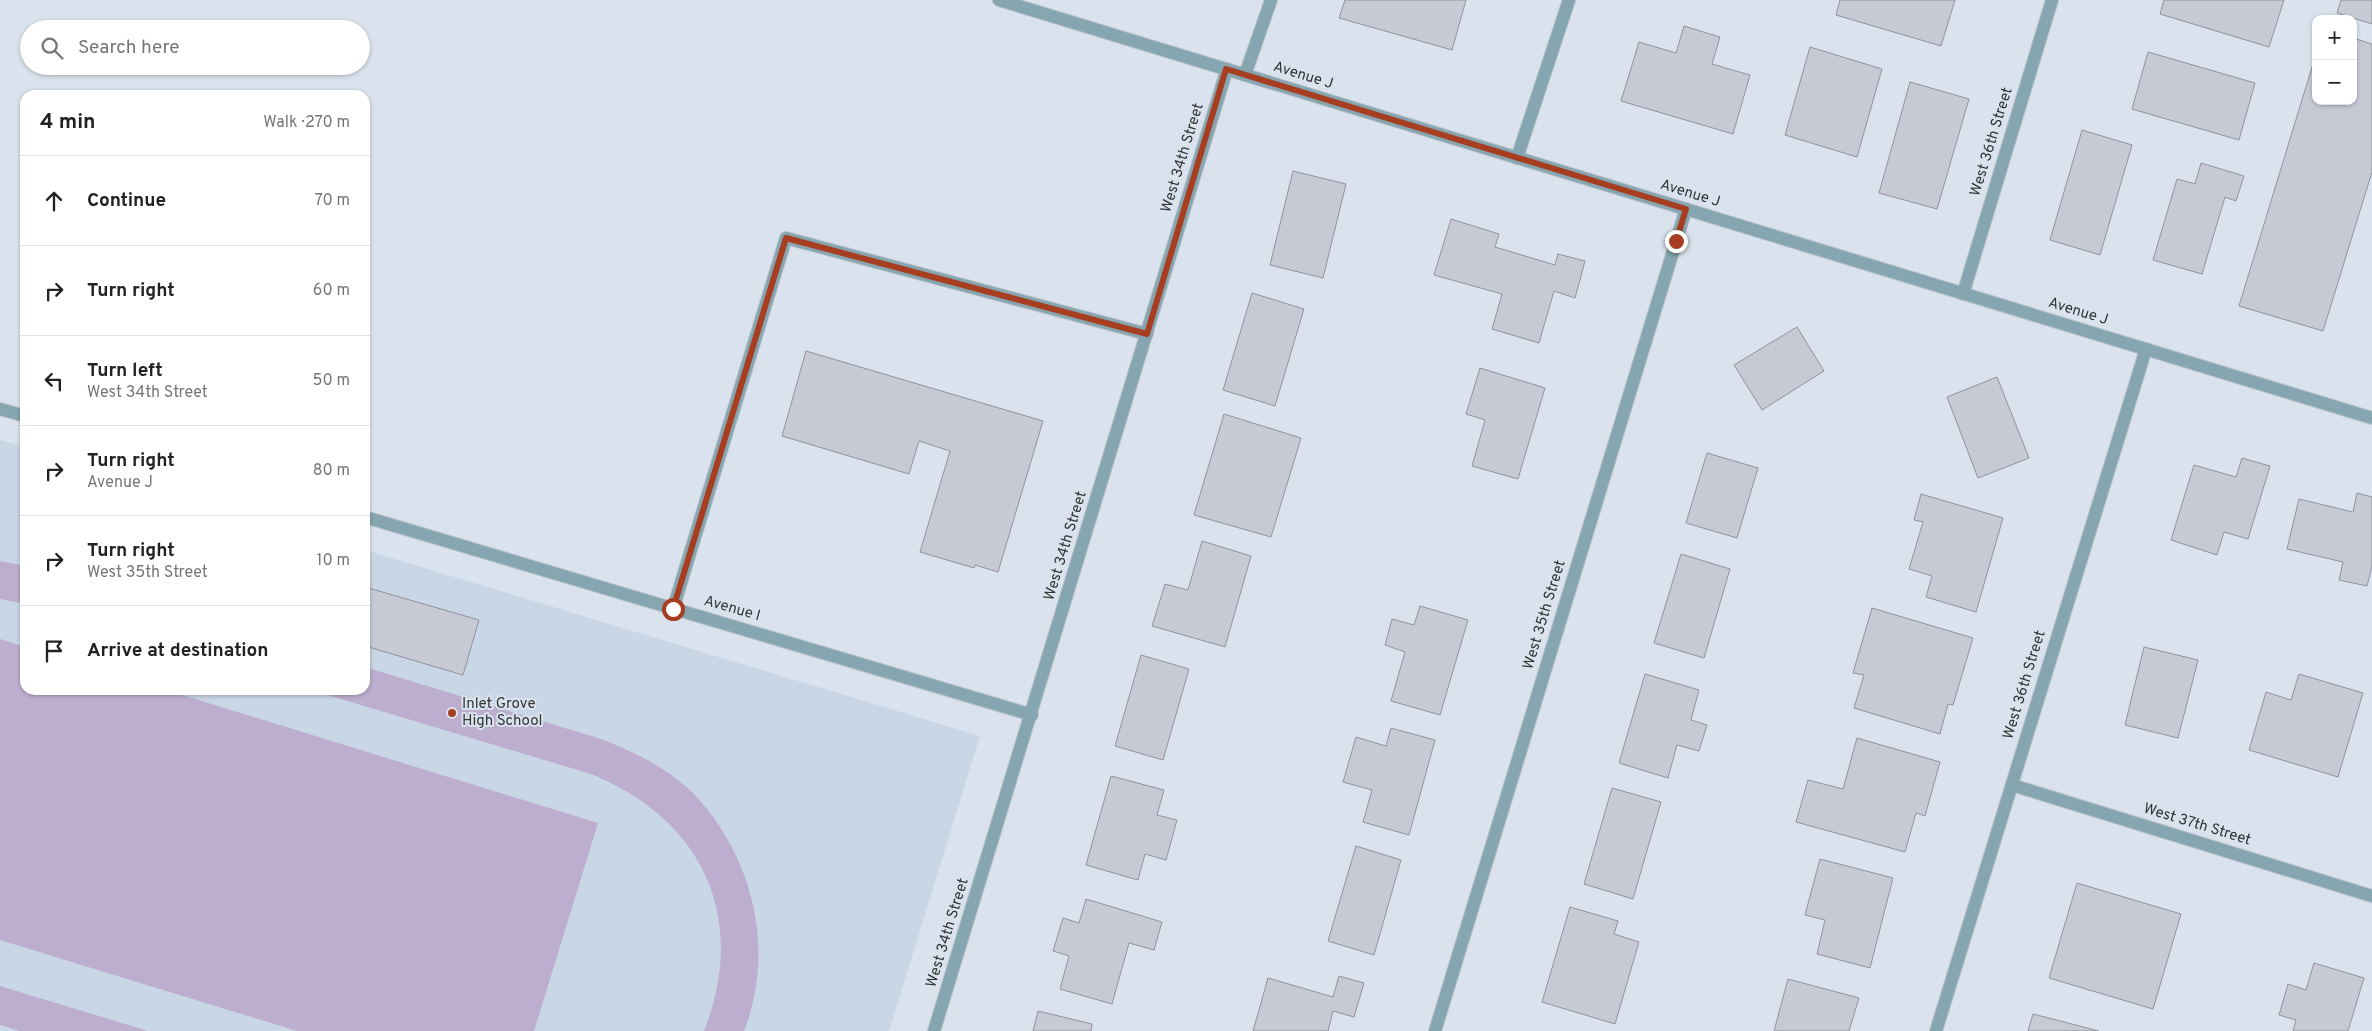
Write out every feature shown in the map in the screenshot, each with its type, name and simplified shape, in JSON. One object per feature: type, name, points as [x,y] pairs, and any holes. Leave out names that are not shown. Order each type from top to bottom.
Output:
[{"type":"street","name":"Avenue J","points":[[999,0],[2372,418]]},
{"type":"street","points":[[1245,75],[1271,0]]},
{"type":"street","points":[[1517,158],[1569,0]]},
{"type":"street","name":"West 36th Street","points":[[1963,294],[2052,0]]},
{"type":"street","name":"West 34th Street","points":[[934,1031],[1032,715],[1226,69]]},
{"type":"street","name":"West 35th Street","points":[[1435,1031],[1686,209]]},
{"type":"street","points":[[673,609],[786,238],[1147,334]]},
{"type":"street","name":"West 36th Street","points":[[1936,1031],[2146,349]]},
{"type":"street","points":[[0,409],[20,415]]},
{"type":"street","name":"Avenue I","points":[[370,518],[1032,715]]},
{"type":"street","name":"West 37th Street","points":[[2012,785],[2372,896]]},
{"type":"shaded area","name":"Inlet Grove High School","points":[[0,440],[20,446],[20,695],[370,695],[370,552],[980,736],[889,1031],[0,1031]]},
{"type":"shaded area","points":[[0,561],[20,565],[20,603],[0,599]]},
{"type":"shaded area","points":[[0,639],[20,645],[20,695],[182,695],[598,823],[534,1031],[297,1031],[0,940]]},
{"type":"shaded area","points":[[370,669],[601,739],[649,761],[682,783],[713,817],[730,844],[744,874],[753,904],[758,936],[758,968],[753,1000],[744,1031],[704,1031],[717,989],[721,949],[717,911],[706,877],[687,845],[662,817],[630,793],[591,774],[328,695],[370,695]]},
{"type":"shaded area","points":[[0,986],[148,1031],[19,1031],[0,1025]]},
{"type":"building","points":[[1345,0],[1466,0],[1452,50],[1339,18]]},
{"type":"building","points":[[1840,0],[1955,0],[1941,46],[1836,15]]},
{"type":"building","points":[[2164,0],[2284,0],[2269,47],[2160,14]]},
{"type":"building","points":[[2341,0],[2372,0],[2372,24],[2357,19],[2357,15],[2337,13]]},
{"type":"building","points":[[1684,26],[1720,37],[1712,64],[1750,75],[1733,134],[1621,101],[1639,42],[1676,53]]},
{"type":"building","points":[[2357,39],[2372,44],[2372,172],[2323,331],[2239,306],[2312,67],[2312,105],[2357,105]]},
{"type":"building","points":[[1810,47],[1882,69],[1857,157],[1785,135]]},
{"type":"building","points":[[2148,52],[2255,83],[2239,140],[2132,109]]},
{"type":"building","points":[[1910,82],[1969,99],[1937,209],[1879,193]]},
{"type":"building","points":[[2082,130],[2132,145],[2100,255],[2050,240]]},
{"type":"building","points":[[2201,163],[2244,176],[2236,201],[2225,197],[2202,274],[2153,260],[2177,179],[2195,184]]},
{"type":"building","points":[[1293,171],[1346,184],[1323,278],[1270,265]]},
{"type":"building","points":[[1451,219],[1499,234],[1495,247],[1555,265],[1558,254],[1585,261],[1575,298],[1554,291],[1539,343],[1492,329],[1502,294],[1434,275]]},
{"type":"building","points":[[1252,293],[1304,309],[1275,406],[1223,390]]},
{"type":"building","points":[[1797,327],[1824,371],[1762,410],[1734,365]]},
{"type":"building","points":[[806,351],[1043,421],[998,572],[975,565],[974,568],[920,552],[950,451],[919,441],[909,474],[782,436]]},
{"type":"building","points":[[1480,368],[1545,388],[1518,479],[1472,466],[1485,420],[1466,414]]},
{"type":"building","points":[[1997,377],[2029,458],[1978,478],[1947,397]]},
{"type":"building","points":[[1224,414],[1301,438],[1271,537],[1194,515]]},
{"type":"building","points":[[1707,453],[1758,468],[1737,538],[1686,523]]},
{"type":"building","points":[[2242,458],[2270,466],[2248,539],[2224,532],[2217,555],[2171,540],[2194,465],[2236,477]]},
{"type":"building","points":[[2357,493],[2372,497],[2372,566],[2367,586],[2339,580],[2343,562],[2287,549],[2299,499],[2353,512]]},
{"type":"building","points":[[1921,494],[2003,518],[1976,612],[1926,597],[1932,576],[1909,569],[1923,522],[1914,520]]},
{"type":"building","points":[[1202,541],[1251,556],[1225,647],[1152,626],[1165,584],[1188,590]]},
{"type":"building","points":[[1681,554],[1730,569],[1704,658],[1654,643]]},
{"type":"building","points":[[370,588],[479,620],[463,675],[370,647]]},
{"type":"building","points":[[1420,606],[1468,620],[1440,715],[1391,701],[1405,652],[1385,645],[1392,619],[1414,625]]},
{"type":"building","points":[[1872,608],[1973,638],[1953,705],[1948,704],[1940,734],[1854,708],[1864,675],[1853,673]]},
{"type":"building","points":[[2144,647],[2198,660],[2178,738],[2125,725]]},
{"type":"building","points":[[1141,655],[1189,669],[1163,760],[1115,746]]},
{"type":"building","points":[[1645,674],[1699,690],[1691,720],[1707,725],[1699,751],[1677,745],[1668,778],[1619,763]]},
{"type":"building","points":[[2299,674],[2363,693],[2338,777],[2249,750],[2266,692],[2291,700]]},
{"type":"building","points":[[1391,728],[1435,740],[1409,835],[1363,822],[1372,790],[1343,782],[1356,737],[1386,746]]},
{"type":"building","points":[[1857,738],[1940,762],[1925,816],[1916,813],[1905,852],[1796,822],[1808,780],[1843,789]]},
{"type":"building","points":[[1111,776],[1164,790],[1157,815],[1177,820],[1166,860],[1145,854],[1138,880],[1086,865]]},
{"type":"building","points":[[1612,788],[1661,802],[1633,899],[1584,884]]},
{"type":"building","points":[[1356,846],[1401,860],[1374,955],[1328,941]]},
{"type":"building","points":[[1820,859],[1893,878],[1870,968],[1817,954],[1825,920],[1805,915]]},
{"type":"building","points":[[2077,883],[2181,914],[2153,1009],[2049,978]]},
{"type":"building","points":[[1086,899],[1162,922],[1154,950],[1129,943],[1112,1004],[1060,989],[1069,956],[1053,951],[1063,918],[1079,923]]},
{"type":"building","points":[[1570,907],[1618,921],[1614,934],[1639,942],[1615,1024],[1542,1002]]},
{"type":"building","points":[[2314,963],[2364,978],[2348,1031],[2293,1031],[2296,1020],[2279,1015],[2288,984],[2306,990]]},
{"type":"building","points":[[1339,976],[1364,983],[1354,1017],[1333,1011],[1328,1031],[1253,1031],[1268,978],[1333,997]]},
{"type":"building","points":[[1788,979],[1859,998],[1849,1031],[1774,1031]]},
{"type":"building","points":[[1038,1011],[1092,1024],[1091,1031],[1033,1031]]},
{"type":"building","points":[[2033,1014],[2099,1031],[2028,1031]]},
{"type":"place","name":"Inlet Grove High School","points":[[452,713]]},
{"type":"route","points":[[673,609],[786,238],[1147,334],[1226,69],[1686,209],[1676,241]]}]
